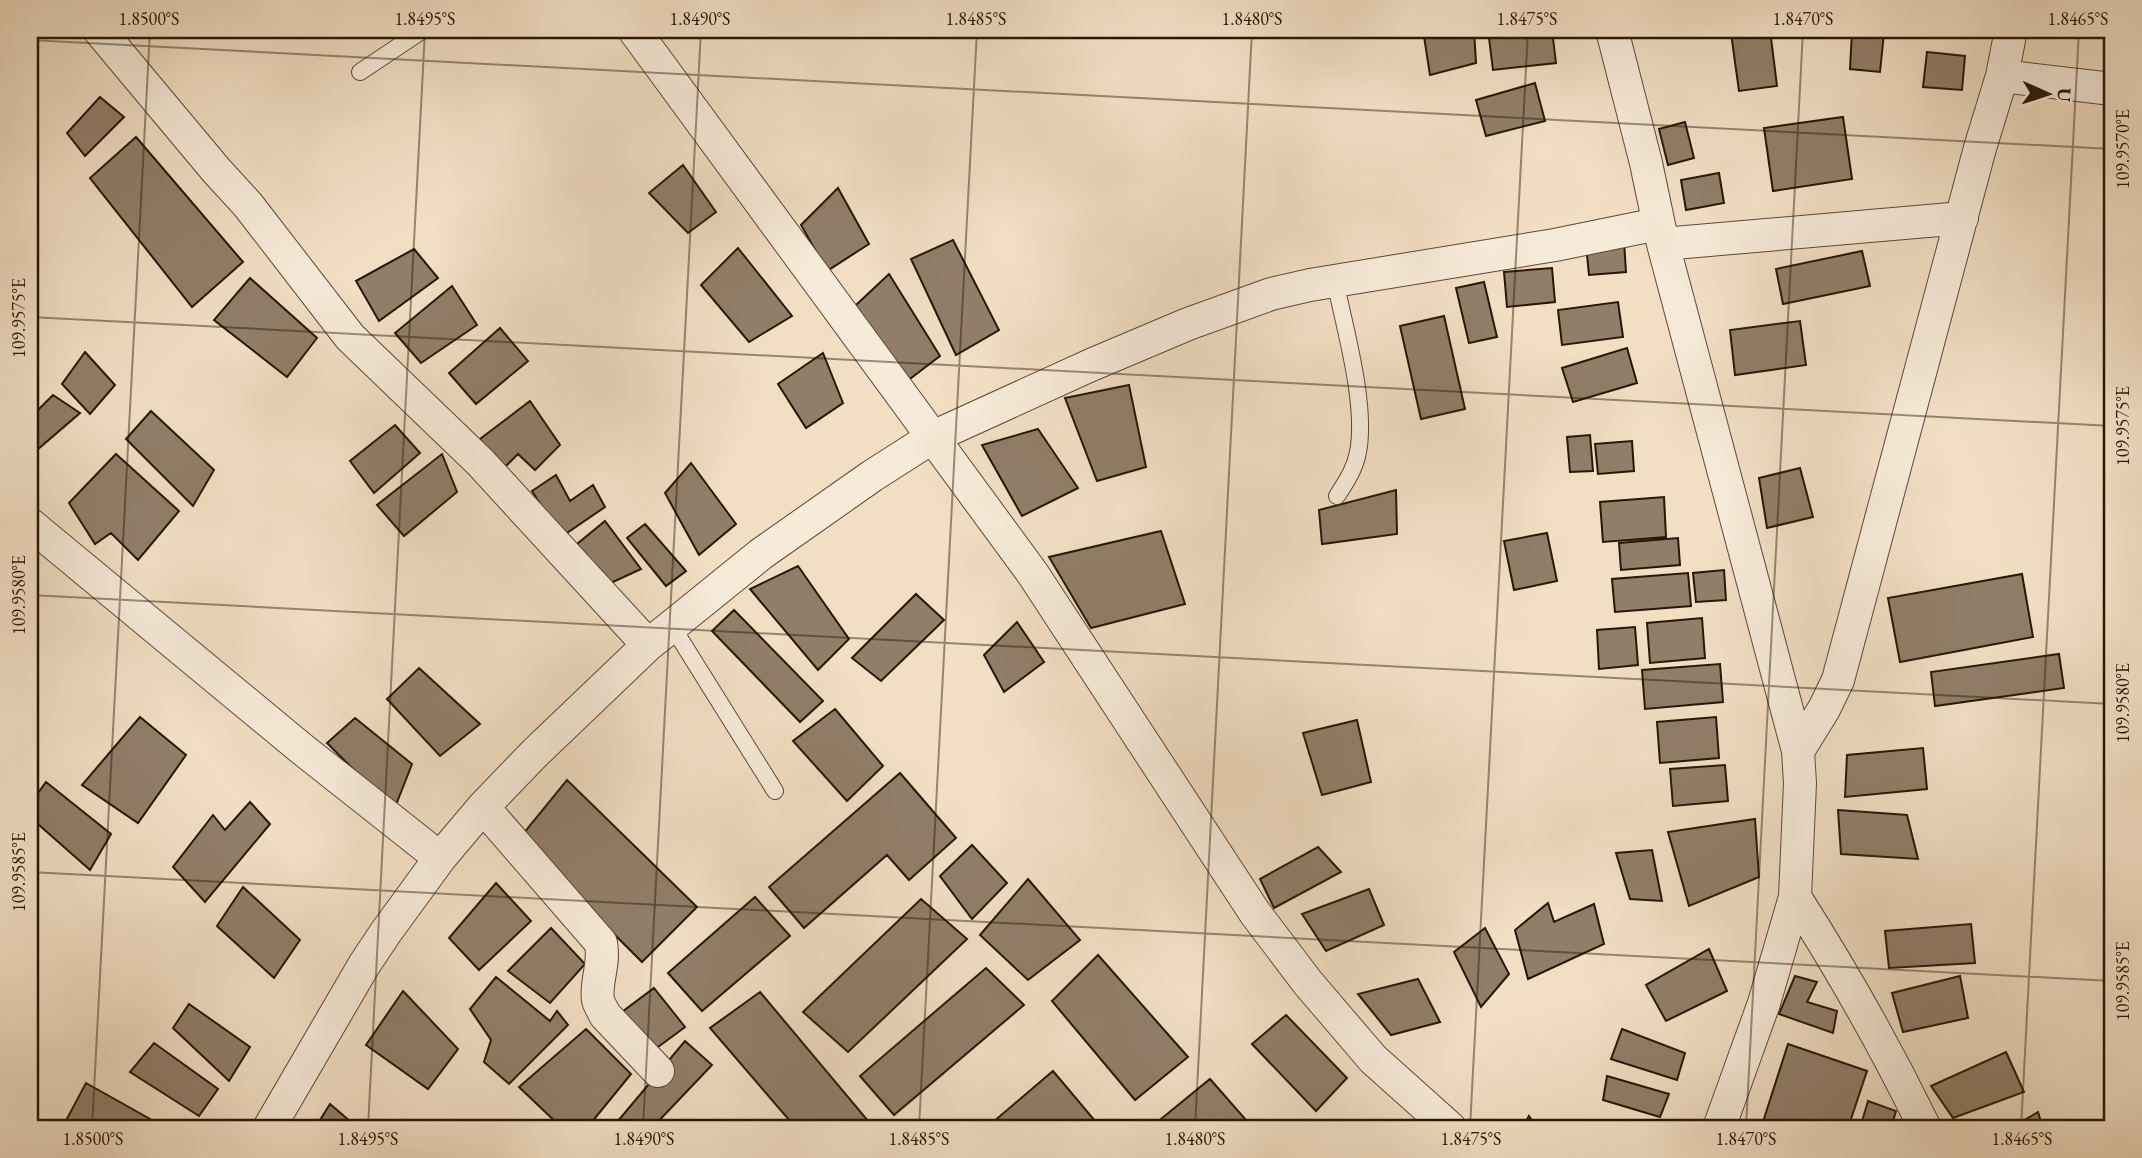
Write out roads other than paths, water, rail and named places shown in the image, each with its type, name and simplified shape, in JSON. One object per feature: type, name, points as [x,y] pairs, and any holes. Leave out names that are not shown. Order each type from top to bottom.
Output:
[{"type":"street","points":[[99,30],[248,205],[350,337],[480,462],[648,645]]},
{"type":"street","points":[[634,30],[1033,574],[1255,913],[1308,983],[1373,1059],[1450,1128]]},
{"type":"street","points":[[1612,30],[1630,96],[1660,234],[1798,751],[1800,783],[1795,897],[1764,1003],[1719,1128]]},
{"type":"street","points":[[1798,751],[1838,680],[2001,76],[2011,30]]},
{"type":"street","points":[[2001,76],[2112,89]]},
{"type":"street","points":[[269,1128],[386,932],[483,807],[535,752],[648,645],[771,547],[933,437],[1091,365],[1226,309],[1271,294],[1555,245],[1660,234],[1962,218]]},
{"type":"street","points":[[30,524],[440,859]]},
{"type":"street","points":[[483,807],[601,943],[604,957],[598,999],[601,1007],[605,1015],[658,1071]]},
{"type":"street","points":[[1795,897],[1844,975],[1891,1058],[1925,1128]]},
{"type":"lane","points":[[360,72],[423,30]]},
{"type":"lane","points":[[1335,281],[1360,407],[1361,431],[1352,473],[1337,496]]},
{"type":"lane","points":[[673,625],[775,791]]}]
